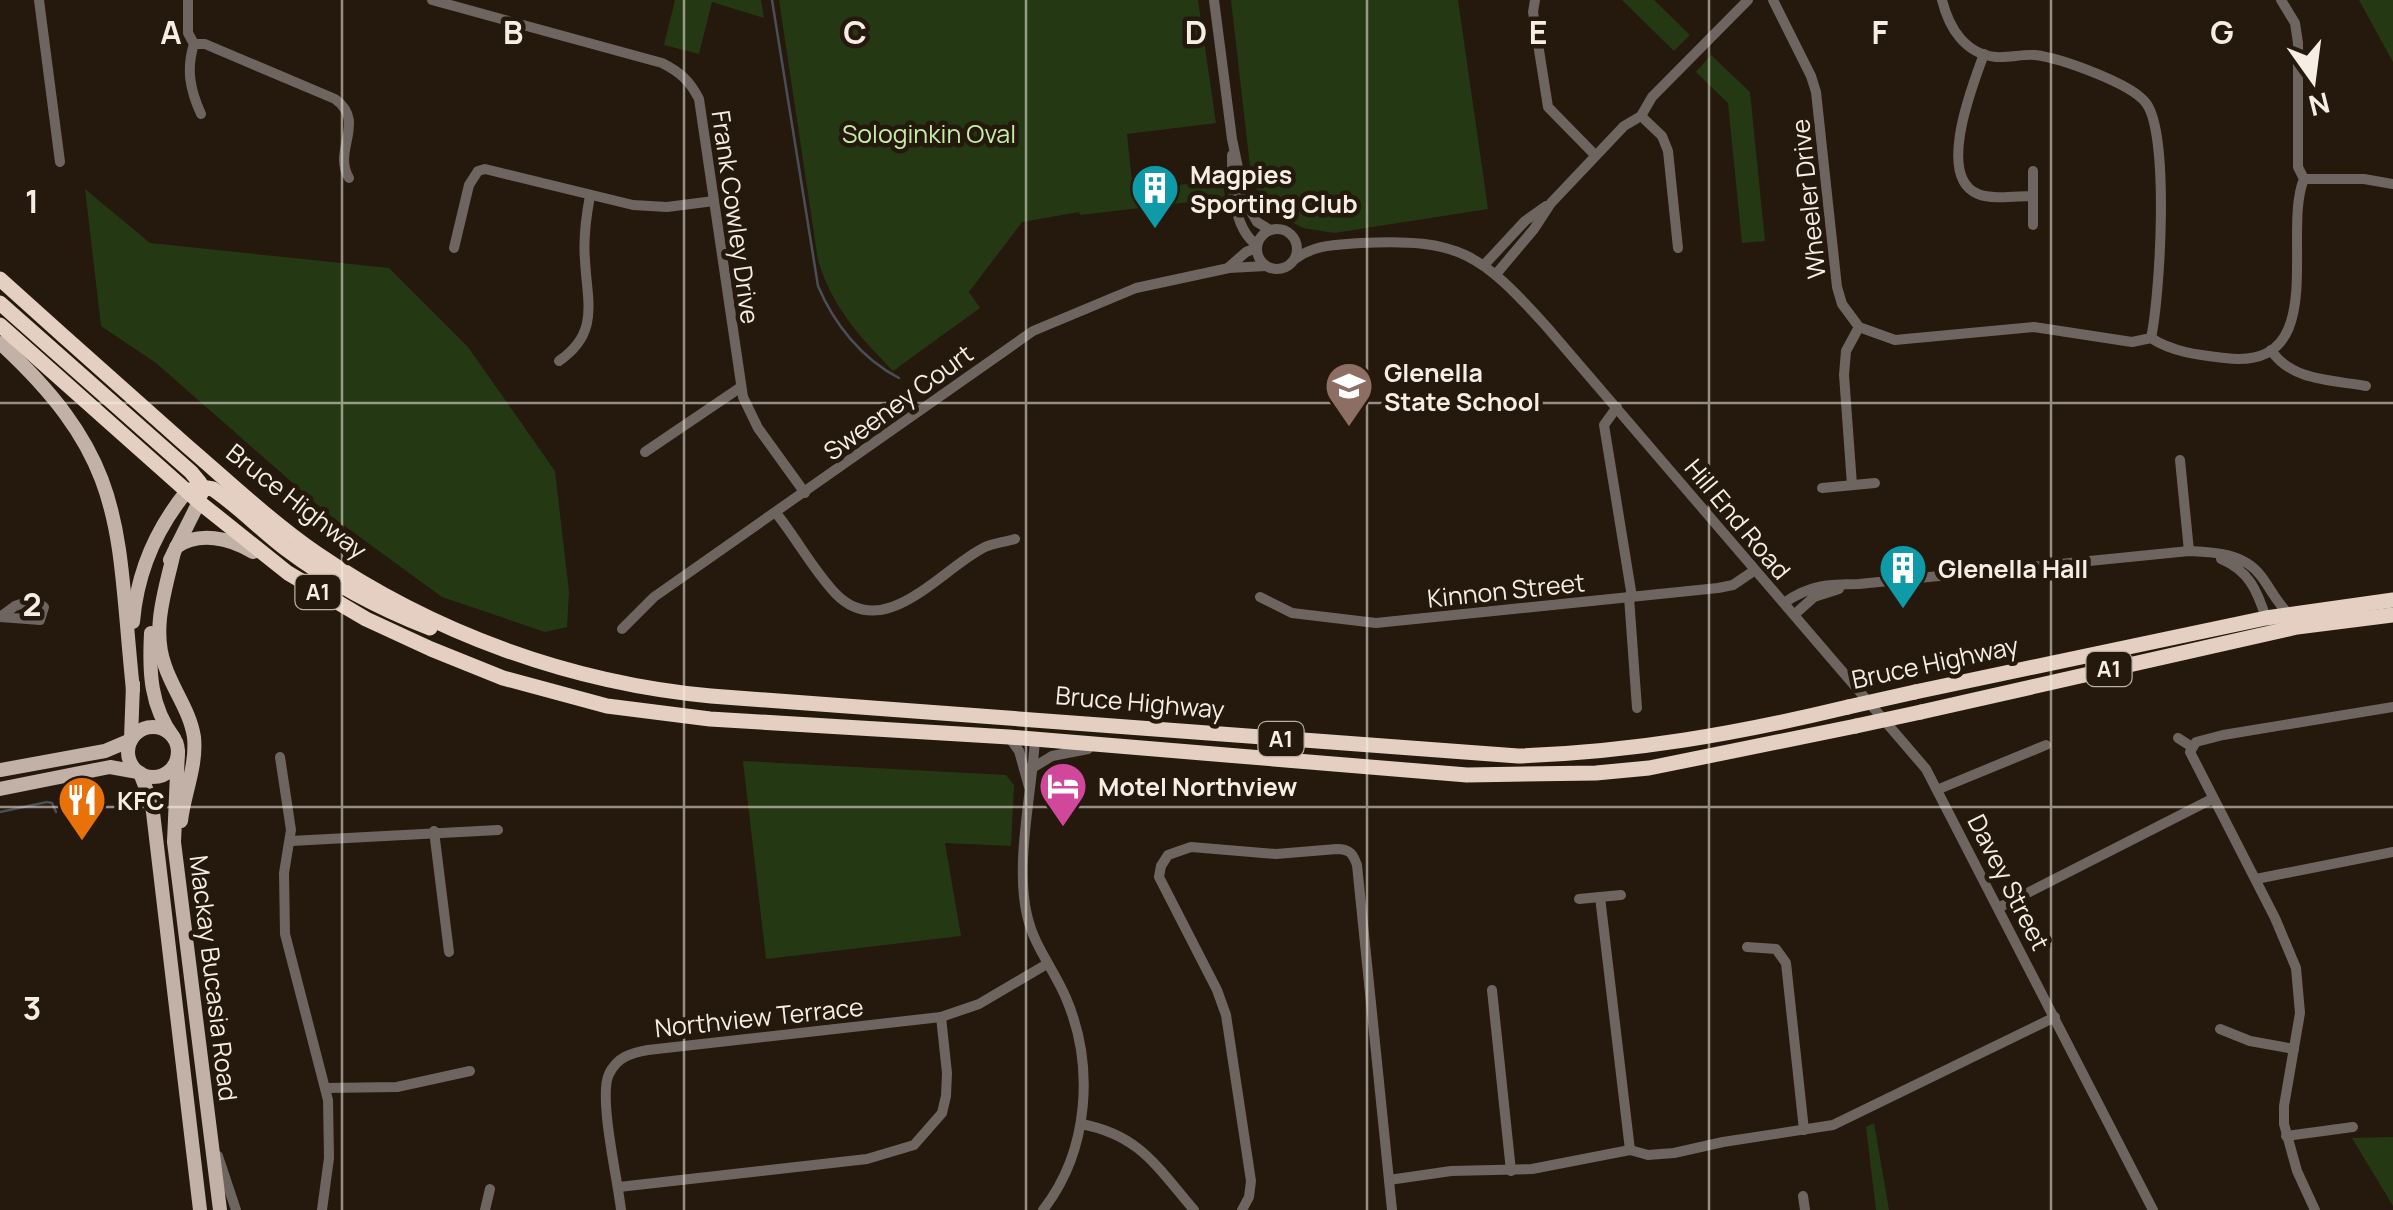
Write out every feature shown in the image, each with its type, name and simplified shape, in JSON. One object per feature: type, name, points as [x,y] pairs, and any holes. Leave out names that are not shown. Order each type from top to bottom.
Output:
[{"type":"highway","name":"Bruce Highway","points":[[0,279],[218,472],[314,551],[356,579],[414,610],[547,666],[680,694],[1518,756],[1644,748],[1756,729],[2266,618]]},
{"type":"highway","points":[[0,303],[191,472],[196,493],[218,493],[298,558],[377,606],[479,647],[547,666]]},
{"type":"highway","name":"Bruce Highway","points":[[0,325],[288,573],[366,618],[504,678],[582,700],[670,716],[1009,737],[1466,775],[1577,774],[1694,762],[1921,712],[2293,620],[2393,600]]},
{"type":"highway","name":"Bruce Highway","points":[[2293,620],[2393,615]]},
{"type":"highway","points":[[2266,618],[2293,620]]},
{"type":"highway","points":[[838,704],[881,714],[1020,725],[1035,739]]},
{"type":"main road","points":[[0,343],[45,386],[69,416],[104,481],[120,542],[134,690]]},
{"type":"main road","name":"Mackay Bucasia Road","points":[[196,493],[154,611],[150,656],[156,705],[176,744],[173,818],[220,1210]]},
{"type":"main road","points":[[139,773],[129,759],[134,616],[142,574],[158,533],[196,493]]},
{"type":"main road","points":[[178,866],[180,825],[194,745],[190,720],[164,666],[159,640],[175,549],[195,538],[231,541],[288,573]]},
{"type":"main road","points":[[0,770],[105,751],[150,727],[164,729],[176,744],[174,765],[164,774],[149,776],[110,767],[0,789]]},
{"type":"main road","name":"Mackay Bucasia Road","points":[[139,773],[152,804],[198,1207]]},
{"type":"street","points":[[39,0],[60,162]]},
{"type":"street","points":[[188,0],[188,33],[194,44]]},
{"type":"street","name":"Frank Cowley Drive","points":[[432,0],[662,62],[684,76],[699,99],[741,387],[751,416],[805,493]]},
{"type":"street","points":[[1214,0],[1236,204],[1249,240],[1256,247]]},
{"type":"street","points":[[1535,0],[1533,12],[1548,107],[1596,155]]},
{"type":"street","points":[[1496,273],[1534,230],[1551,203],[1624,126],[1642,116],[1652,97],[1748,0]]},
{"type":"street","points":[[1758,0],[1773,0]]},
{"type":"street","name":"Wheeler Drive","points":[[1773,0],[1816,92],[1837,286],[1842,304],[1859,327]]},
{"type":"street","points":[[1942,0],[1951,28],[1984,54],[2040,56],[2123,84],[2152,112],[2158,141],[2158,299],[2150,338]]},
{"type":"street","points":[[1852,485],[1844,375],[1846,351],[1859,327],[1895,340],[2034,326],[2132,342],[2150,338],[2166,348],[2231,359],[2252,358],[2271,350],[2293,322],[2297,305],[2297,199],[2304,179],[2298,167],[2296,24],[2281,0]]},
{"type":"street","points":[[194,44],[188,57],[192,93],[201,114]]},
{"type":"street","points":[[194,44],[205,44],[345,106],[349,126],[344,170],[349,178]]},
{"type":"street","points":[[1984,54],[1959,130],[1962,172],[1978,194],[2033,196]]},
{"type":"street","points":[[1642,116],[1662,136],[1668,151],[1678,248]]},
{"type":"street","points":[[1232,139],[1248,210],[1270,230],[1290,234],[1297,246],[1294,259],[1279,270],[1258,258],[1256,247],[1270,230]]},
{"type":"street","points":[[454,248],[475,168],[649,208],[714,201]]},
{"type":"street","points":[[2033,171],[2033,225]]},
{"type":"street","points":[[2304,179],[2364,179],[2393,184]]},
{"type":"street","points":[[559,360],[578,346],[586,333],[589,316],[584,229],[590,196]]},
{"type":"street","points":[[1485,264],[1526,221],[1551,203]]},
{"type":"street","name":"Hill End Road","points":[[1290,234],[1325,246]]},
{"type":"street","name":"Hill End Road","points":[[1294,259],[1311,248],[1419,241],[1454,250],[1485,264],[1617,407],[1784,603],[1818,584],[1859,584],[2188,551],[2234,556],[2247,562],[2293,620]]},
{"type":"street","name":"Sweeney Court","points":[[1229,268],[1256,247]]},
{"type":"street","name":"Sweeney Court","points":[[622,629],[654,597],[1033,331],[1136,288],[1229,268],[1266,266]]},
{"type":"street","points":[[2271,350],[2294,373],[2366,386]]},
{"type":"street","points":[[645,452],[741,387]]},
{"type":"street","points":[[1617,407],[1604,425],[1630,597],[1638,708]]},
{"type":"street","points":[[2180,460],[2188,551]]},
{"type":"street","points":[[1822,488],[1875,482]]},
{"type":"street","points":[[776,513],[839,598],[865,609],[881,610],[910,600],[985,547],[1015,540]]},
{"type":"street","name":"Hill End Road","points":[[2206,552],[2249,577],[2266,618]]},
{"type":"street","name":"Kinnon Street","points":[[1260,597],[1292,613],[1376,623],[1733,585],[1754,570]]},
{"type":"street","points":[[1794,614],[1814,598],[1859,584]]},
{"type":"street","name":"Davey Street","points":[[1784,603],[1940,789],[2153,1210]]},
{"type":"street","points":[[2315,1210],[2286,1136],[2284,1106],[2301,996],[2296,968],[2256,879],[2191,760],[2192,747],[2196,742],[2224,736],[2393,707]]},
{"type":"street","points":[[1009,737],[1019,751],[1029,788]]},
{"type":"street","points":[[2178,738],[2192,747]]},
{"type":"street","points":[[1035,739],[1024,894],[1032,932],[1066,996],[1083,1058],[1081,1124],[1067,1168],[1042,1210]]},
{"type":"street","points":[[1940,789],[2046,745]]},
{"type":"street","points":[[1033,769],[1052,756],[1104,746]]},
{"type":"street","points":[[280,757],[291,840],[284,865],[285,934],[326,1088],[330,1144],[322,1210]]},
{"type":"street","points":[[2000,908],[2212,799]]},
{"type":"street","points":[[291,840],[498,830]]},
{"type":"street","points":[[434,831],[449,952]]},
{"type":"street","points":[[1242,1210],[1251,1181],[1226,1015],[1159,877],[1168,855],[1191,847],[1276,854],[1346,849],[1353,854],[1392,1210]]},
{"type":"street","points":[[2256,879],[2393,852]]},
{"type":"street","points":[[1579,899],[1621,894]]},
{"type":"street","points":[[1600,897],[1630,1150]]},
{"type":"street","points":[[1747,947],[1776,949],[1786,964],[1804,1130]]},
{"type":"street","name":"Northview Terrace","points":[[621,1210],[605,1086],[614,1065],[623,1057],[648,1050],[941,1017],[979,1004],[1048,964]]},
{"type":"street","points":[[1492,990],[1510,1171]]},
{"type":"street","points":[[619,1187],[867,1159],[914,1146],[942,1113],[946,1096],[941,1017]]},
{"type":"street","points":[[1389,1180],[1450,1172],[1532,1170],[1630,1150],[1648,1155],[1674,1153],[1833,1125],[2056,1017]]},
{"type":"street","points":[[2220,1029],[2250,1042],[2294,1048]]},
{"type":"street","points":[[326,1088],[397,1087],[470,1071]]},
{"type":"street","points":[[1081,1124],[1107,1129],[1130,1140],[1194,1210]]},
{"type":"street","points":[[2286,1136],[2353,1126]]},
{"type":"street","points":[[211,1136],[236,1210]]},
{"type":"street","points":[[485,1210],[490,1189]]},
{"type":"street","points":[[1804,1196],[1805,1210]]},
{"type":"green space","points":[[675,0],[761,0],[764,18],[712,2],[699,54],[664,45]]},
{"type":"green space","name":"Sologinkin Oval","points":[[779,0],[1198,0],[1216,123],[1127,134],[1133,190],[1223,180],[1225,198],[1080,215],[1079,212],[1022,222],[969,292],[980,308],[893,371],[848,320],[818,260]]},
{"type":"green space","points":[[1231,0],[1458,0],[1488,209],[1334,233],[1303,228],[1282,217],[1252,184]]},
{"type":"green space","points":[[1622,0],[1654,0],[1690,35],[1674,51]]},
{"type":"green space","points":[[2359,0],[2393,0],[2393,62]]},
{"type":"green space","points":[[1711,55],[1750,92],[1765,241],[1742,243],[1728,103],[1696,72]]},
{"type":"green space","points":[[85,189],[150,243],[389,268],[468,347],[555,471],[569,592],[567,627],[545,632],[442,597],[327,513],[156,363],[101,326]]},
{"type":"green space","points":[[743,761],[1006,775],[1014,785],[1011,846],[945,843],[961,936],[766,959]]},
{"type":"green space","points":[[1874,1123],[1889,1210],[1876,1210],[1866,1127]]},
{"type":"green space","points":[[2393,1137],[2393,1206],[2352,1138]]},
{"type":"waterway","points":[[772,0],[818,286],[851,339],[873,361],[899,378]]},
{"type":"waterway","points":[[916,384],[932,392]]},
{"type":"waterway","points":[[0,812],[47,802],[52,803],[56,812]]},
{"type":"place","name":"Magpies Sporting Club","points":[[1155,230]]},
{"type":"place","name":"Glenella State School","points":[[1349,428]]},
{"type":"place","name":"Glenella Hall","points":[[1903,610]]},
{"type":"place","name":"Motel Northview","points":[[1063,828]]},
{"type":"place","name":"KFC","points":[[82,842]]}]
